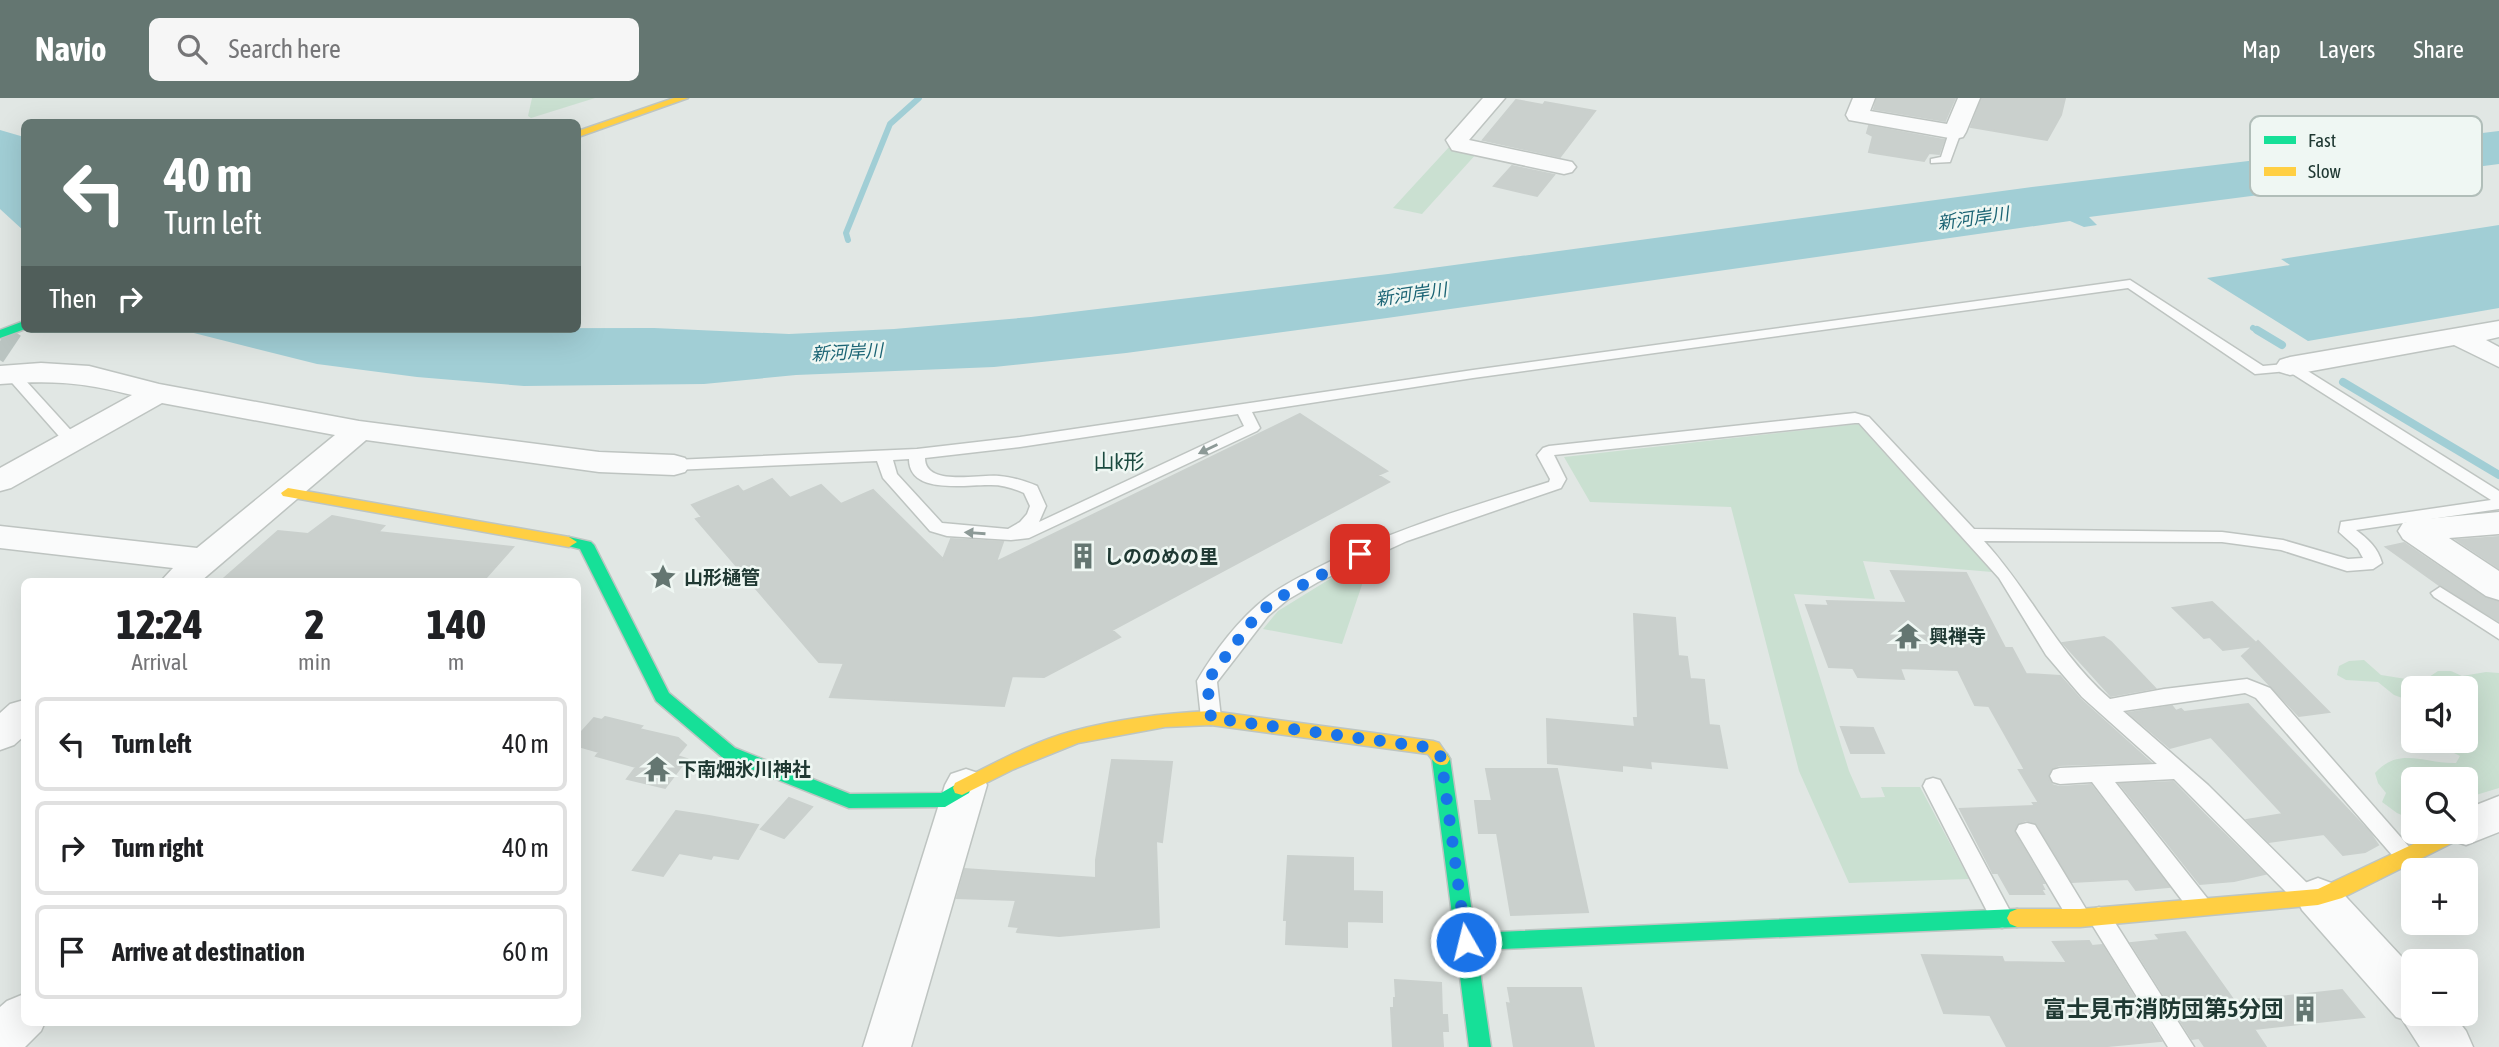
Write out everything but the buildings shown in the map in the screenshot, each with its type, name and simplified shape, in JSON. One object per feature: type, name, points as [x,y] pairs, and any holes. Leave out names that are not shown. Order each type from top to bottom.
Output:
[{"type":"main road","points":[[581,122],[652,98]]},
{"type":"main road","points":[[581,133],[683,98]]},
{"type":"main road","points":[[0,320],[21,312]]},
{"type":"main road","points":[[288,493],[586,545],[662,697],[729,753],[849,802],[945,800],[966,785],[1074,737],[1165,720],[1211,718],[1433,748],[1441,757],[1480,1047]]},
{"type":"main road","points":[[1466,942],[2002,918],[2089,918],[2312,898],[2433,844]]},
{"type":"street","points":[[1494,98],[1457,140],[1460,145],[1564,167]]},
{"type":"street","points":[[1864,98],[1857,116],[1955,132],[1969,98]]},
{"type":"street","points":[[2290,366],[2499,329]]},
{"type":"street","points":[[2460,337],[2499,359]]},
{"type":"street","points":[[10,351],[158,393],[359,430],[599,462],[674,465]]},
{"type":"street","points":[[0,481],[158,393]]},
{"type":"street","points":[[0,537],[191,571],[260,512],[288,493],[359,430]]},
{"type":"street","points":[[2499,523],[2415,531],[2499,588]]},
{"type":"street","points":[[0,735],[21,717]]},
{"type":"street","points":[[887,1047],[966,785]]},
{"type":"street","points":[[2478,823],[2499,813]]},
{"type":"street","points":[[2312,898],[2401,990]]},
{"type":"street","points":[[0,1039],[21,1019]]},
{"type":"street","points":[[2433,1026],[2449,1047]]},
{"type":"lane","points":[[1935,161],[1946,160],[1955,132]]},
{"type":"lane","points":[[674,465],[917,454],[2130,284],[2260,371],[2290,366],[2499,501]]},
{"type":"lane","points":[[10,351],[71,440]]},
{"type":"lane","points":[[884,456],[889,475],[936,527],[947,531],[1012,535],[1044,528],[1252,428],[1244,410]]},
{"type":"lane","points":[[1211,718],[1207,681],[1254,619],[1273,601],[1339,563],[1380,545],[1439,522],[1555,485],[1558,479],[1545,455],[1549,451],[1864,419],[2005,574],[2053,650],[2106,707],[2179,771],[2312,898]]},
{"type":"lane","points":[[917,454],[916,465],[937,481],[1006,482],[1031,491],[1038,506],[1035,516],[1012,535]]},
{"type":"lane","points":[[1969,534],[2222,537],[2283,545],[2347,565],[2361,566],[2372,564],[2371,555],[2363,544],[2347,532],[2347,526],[2499,501]]},
{"type":"lane","points":[[2440,593],[2499,633]]},
{"type":"lane","points":[[2106,707],[2164,696],[2247,686],[2263,693],[2407,857]]},
{"type":"lane","points":[[2060,776],[2179,771]]},
{"type":"lane","points":[[2097,774],[2202,908]]},
{"type":"lane","points":[[1933,786],[2002,918]]},
{"type":"lane","points":[[2027,831],[2182,1047]]},
{"type":"green space","points":[[532,98],[595,98],[531,118],[528,116]]},
{"type":"green space","points":[[1450,146],[1478,152],[1422,214],[1393,208]]},
{"type":"green space","points":[[1858,424],[1992,572],[1863,561],[1875,599],[1794,594],[1849,771],[1861,798],[1885,797],[1881,787],[1920,787],[1969,879],[1849,883],[1799,771],[1731,507],[1590,502],[1564,457]]},
{"type":"green space","points":[[1368,567],[1342,644],[1263,629],[1278,611],[1346,569]]},
{"type":"green space","points":[[2364,660],[2381,675],[2401,678],[2401,698],[2378,682],[2346,680],[2337,675],[2339,666],[2349,661]]},
{"type":"green space","points":[[2438,671],[2451,671],[2462,676],[2430,676]]},
{"type":"green space","points":[[2499,673],[2499,788],[2478,794],[2478,767],[2401,767],[2401,815],[2382,802],[2386,793],[2378,783],[2375,773],[2384,765],[2403,758],[2456,763],[2460,756],[2454,753],[2478,753],[2478,676],[2462,676]]},
{"type":"water","points":[[0,130],[21,136],[21,228],[0,209]]},
{"type":"water","points":[[2499,131],[2499,164],[2482,166],[2482,133]]},
{"type":"water","name":"新河岸川","points":[[2250,161],[2251,196],[2089,217],[2097,225],[2084,227],[2070,221],[1387,318],[1126,353],[994,367],[796,375],[704,384],[524,386],[417,377],[317,364],[194,333],[581,333],[581,328],[654,328],[789,334],[894,329],[1031,317],[1388,274],[2032,187]]},
{"type":"water","points":[[2499,225],[2499,308],[2308,341],[2207,278],[2290,265],[2281,259]]},
{"type":"waterway","points":[[848,240],[846,233],[890,124],[919,98]]},
{"type":"waterway","points":[[2253,328],[2260,332]]},
{"type":"waterway","points":[[2257,330],[2282,345]]},
{"type":"waterway","points":[[2343,382],[2499,475]]},
{"type":"tunnel","points":[[0,341],[12,349]]},
{"type":"traffic: fast","points":[[0,334],[21,326]]},
{"type":"traffic: fast","points":[[569,542],[586,545],[662,697],[729,753],[849,801],[945,800],[962,788]]},
{"type":"traffic: fast","points":[[1441,759],[1480,1047]]},
{"type":"traffic: fast","points":[[1466,942],[2017,918]]},
{"type":"traffic: slow","points":[[581,133],[683,98]]},
{"type":"traffic: slow","points":[[288,493],[569,542]]},
{"type":"traffic: slow","points":[[962,788],[1008,764],[1075,737],[1165,720],[1211,718],[1433,748],[1441,759]]},
{"type":"traffic: slow","points":[[2017,918],[2080,918],[2318,897],[2335,892],[2433,844]]},
{"type":"place","name":"しののめの里","points":[[1083,556]]},
{"type":"place","name":"山形樋管","points":[[663,577]]},
{"type":"place","name":"興禅寺","points":[[1908,636]]},
{"type":"place","name":"下南畑氷川神社","points":[[657,769]]},
{"type":"place","name":"富士見市消防団第5分団","points":[[2305,1009]]},
{"type":"district","name":"山k形","points":[[1119,461]]},
{"type":"route","points":[[1360,554],[1280,596],[1254,619],[1207,681],[1211,718],[1433,748],[1441,757],[1466,942]]}]
